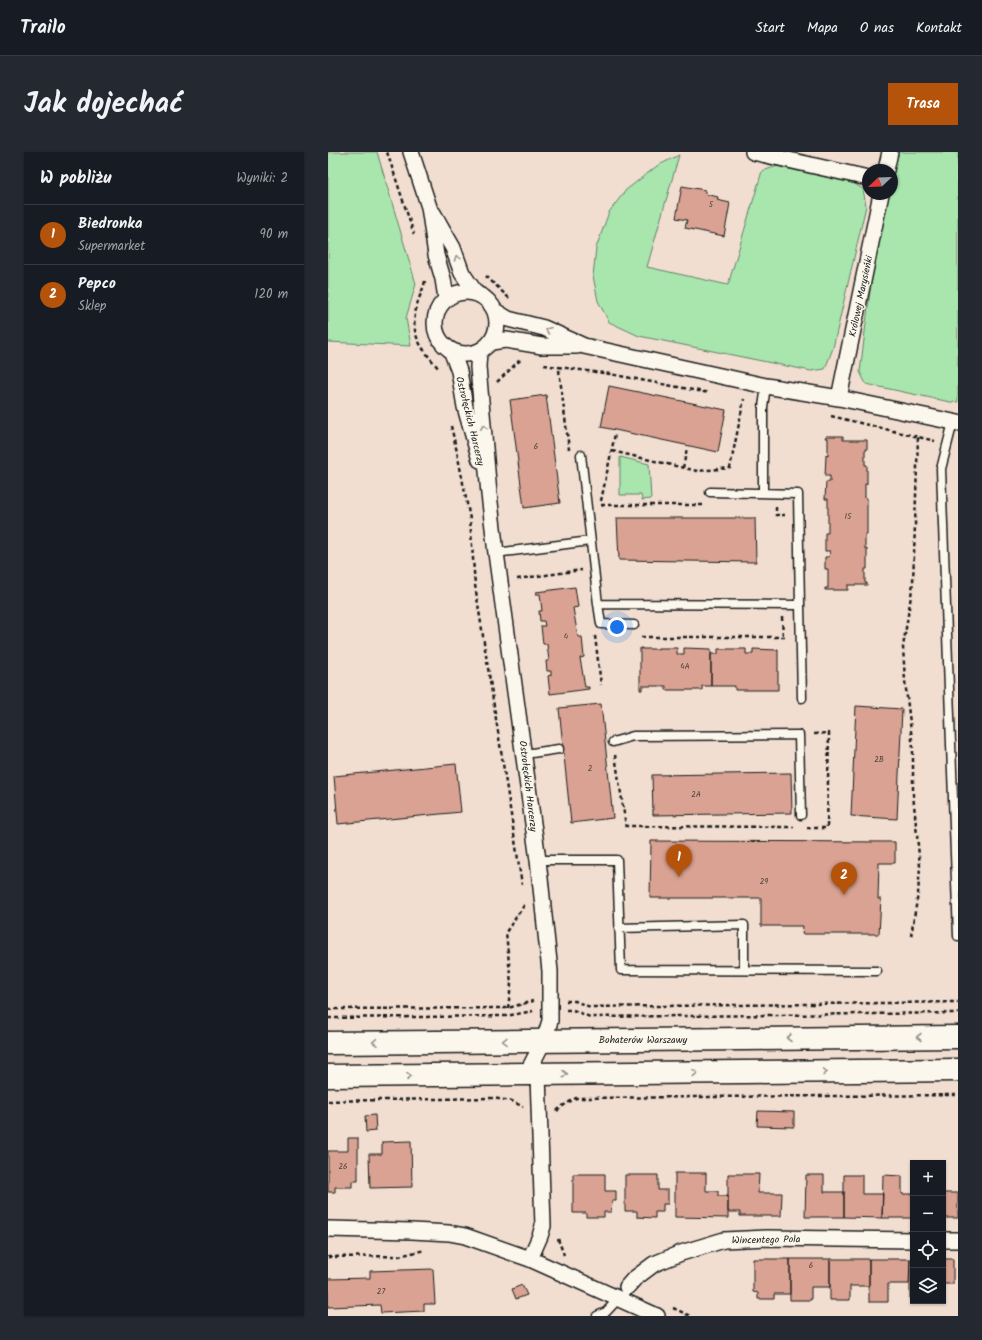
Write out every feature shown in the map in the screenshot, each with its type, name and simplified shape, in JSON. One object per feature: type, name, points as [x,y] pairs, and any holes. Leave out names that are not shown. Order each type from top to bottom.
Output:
[{"type":"main road","name":"Bohaterów Warszawy","points":[[328,1043],[958,1036]]},
{"type":"main road","points":[[328,1076],[958,1070]]},
{"type":"street","points":[[411,152],[429,207],[436,255],[444,279],[446,298]]},
{"type":"street","points":[[753,152],[862,177]]},
{"type":"street","points":[[887,164],[890,152]]},
{"type":"street","name":"Królowej Marysieńki","points":[[839,398],[879,200]]},
{"type":"street","points":[[429,207],[453,248],[462,273],[475,292],[488,300],[495,311],[497,318],[495,335],[491,342],[479,351],[472,354],[465,354],[451,350],[444,344],[438,337],[435,320],[437,312],[446,298],[452,294],[460,292],[475,292]]},
{"type":"street","points":[[495,311],[508,319],[544,328],[584,346],[766,386],[839,398],[955,423]]},
{"type":"street","points":[[491,342],[506,340],[542,346],[584,346]]},
{"type":"street","name":"Ostrołęckich Harcerzy","points":[[451,350],[459,371],[465,407],[489,494]]},
{"type":"street","name":"Ostrołęckich Harcerzy","points":[[479,351],[478,367],[489,494],[525,754],[550,971],[550,1021],[532,1075]]},
{"type":"street","points":[[530,1259],[543,1226],[532,1075]]},
{"type":"street","points":[[328,1229],[412,1231],[457,1234],[623,1293],[657,1316]]},
{"type":"street","name":"Wincentego Pola","points":[[623,1293],[638,1275],[654,1264],[681,1253],[724,1240],[767,1238],[910,1240]]},
{"type":"street","points":[[946,1240],[958,1240]]},
{"type":"lane","points":[[763,494],[763,402],[766,386]]},
{"type":"lane","points":[[955,423],[947,443],[941,469],[958,936]]},
{"type":"lane","points":[[580,455],[601,624],[634,625]]},
{"type":"lane","points":[[710,492],[798,494],[802,698]]},
{"type":"lane","points":[[496,553],[590,541]]},
{"type":"lane","points":[[598,604],[800,605]]},
{"type":"lane","points":[[613,742],[633,736],[799,735],[800,815]]},
{"type":"lane","points":[[525,754],[559,749]]},
{"type":"lane","points":[[538,860],[617,860],[621,970],[877,971]]},
{"type":"lane","points":[[619,928],[744,925],[744,970]]},
{"type":"lane","name":"Wincentego Pola","points":[[597,1316],[606,1312],[623,1293]]},
{"type":"path","points":[[387,152],[416,239]]},
{"type":"path","points":[[482,272],[516,304]]},
{"type":"path","points":[[425,274],[423,290],[414,320],[415,332],[420,345],[441,374]]},
{"type":"path","points":[[494,384],[519,361],[526,362]]},
{"type":"path","points":[[542,364],[610,374],[714,394]]},
{"type":"path","points":[[612,451],[697,471],[730,468],[744,399],[763,402]]},
{"type":"path","points":[[826,414],[947,443]]},
{"type":"path","points":[[451,425],[470,519],[475,585],[522,889]]},
{"type":"path","points":[[615,434],[600,505],[707,505]]},
{"type":"path","points":[[910,936],[918,894],[920,866],[913,794],[913,748],[905,681],[903,647],[913,583],[918,437]]},
{"type":"path","points":[[683,468],[687,448]]},
{"type":"path","points":[[513,551],[517,579],[586,569]]},
{"type":"path","points":[[782,605],[783,637]]},
{"type":"path","points":[[634,637],[801,637]]},
{"type":"path","points":[[799,735],[830,733],[827,828],[804,828]]},
{"type":"path","points":[[613,742],[626,826],[796,828]]},
{"type":"path","points":[[508,1008],[511,984],[506,932],[525,904],[524,897]]},
{"type":"path","points":[[328,1018],[506,1016],[575,1001],[590,1007],[958,1002]]},
{"type":"path","points":[[328,1009],[508,1008],[530,1002],[573,1010],[590,1018],[958,1013]]},
{"type":"path","points":[[555,1117],[561,1107],[576,1098],[958,1095]]},
{"type":"path","points":[[328,1101],[492,1098],[512,1101],[526,1109]]},
{"type":"path","points":[[556,1234],[566,1261]]},
{"type":"path","points":[[328,1257],[399,1256],[429,1249]]},
{"type":"path","points":[[669,1306],[690,1316]]},
{"type":"green space","points":[[328,152],[377,152],[416,284],[406,318],[411,346],[328,342]]},
{"type":"green space","points":[[890,152],[958,152],[958,402],[950,402],[866,384],[860,372],[881,200],[898,200],[898,164],[891,164]]},
{"type":"green space","points":[[679,155],[647,267],[728,285],[762,171],[781,165],[850,181],[862,188],[862,200],[865,200],[866,206],[833,348],[825,369],[811,371],[639,336],[609,322],[598,301],[593,276],[596,248],[609,212],[626,190],[657,166]]},
{"type":"green space","points":[[620,457],[649,464],[651,499],[642,500],[641,495],[620,495]]},
{"type":"building","points":[[682,186],[705,190],[705,194],[718,197],[717,200],[730,203],[724,236],[685,228],[687,220],[676,218]]},
{"type":"building","points":[[609,386],[726,410],[718,452],[601,427]]},
{"type":"building","points":[[546,395],[560,503],[524,508],[510,400]]},
{"type":"building","points":[[826,436],[843,436],[843,440],[867,440],[867,450],[865,450],[865,465],[867,465],[865,498],[867,498],[867,535],[865,535],[865,549],[867,549],[867,569],[865,569],[865,583],[867,583],[867,585],[848,585],[848,590],[825,590],[825,588],[828,588],[828,569],[825,569],[825,557],[829,557],[830,551],[825,551],[825,533],[828,533],[828,499],[825,499],[826,482],[830,482],[830,476],[825,476],[826,455],[828,456],[828,438],[825,438]]},
{"type":"building","points":[[617,518],[755,518],[756,562],[619,560]]},
{"type":"building","points":[[575,587],[578,607],[573,608],[578,637],[582,637],[584,657],[580,658],[585,687],[589,687],[589,689],[550,694],[548,676],[551,675],[551,671],[547,671],[546,661],[549,661],[547,644],[543,644],[541,626],[545,626],[544,621],[540,621],[539,611],[542,611],[540,594],[536,594],[536,592]]},
{"type":"building","points":[[640,648],[677,648],[677,654],[684,654],[684,648],[711,649],[711,686],[702,686],[702,690],[666,690],[666,686],[642,686],[642,690],[640,690]]},
{"type":"building","points":[[718,649],[746,649],[746,654],[753,654],[753,649],[778,649],[778,690],[735,690],[735,686],[711,686],[711,654],[718,654]]},
{"type":"building","points":[[601,704],[613,818],[571,823],[559,708]]},
{"type":"building","points":[[856,706],[902,709],[897,819],[851,816]]},
{"type":"building","points":[[456,764],[461,812],[338,824],[334,776]]},
{"type":"building","points":[[791,773],[792,813],[653,815],[652,775]]},
{"type":"building","points":[[651,841],[895,842],[895,863],[879,863],[878,899],[881,899],[879,934],[802,934],[803,926],[761,926],[761,898],[650,898]]},
{"type":"building","points":[[758,1111],[794,1112],[794,1127],[757,1126]]},
{"type":"building","points":[[375,1115],[376,1131],[366,1132],[365,1116]]},
{"type":"building","points":[[348,1138],[358,1138],[358,1181],[352,1181],[352,1187],[335,1187],[335,1192],[328,1192],[328,1151],[348,1151]]},
{"type":"building","points":[[411,1141],[412,1187],[370,1188],[369,1154],[382,1154],[382,1142]]},
{"type":"building","points":[[675,1173],[706,1173],[706,1191],[718,1191],[718,1196],[728,1196],[728,1218],[675,1217]]},
{"type":"building","points":[[573,1174],[605,1174],[605,1191],[616,1191],[616,1201],[612,1201],[611,1212],[604,1212],[604,1217],[586,1217],[586,1213],[573,1213]]},
{"type":"building","points":[[728,1174],[759,1174],[758,1193],[782,1193],[781,1216],[740,1216],[740,1212],[728,1212]]},
{"type":"building","points":[[625,1175],[658,1175],[658,1190],[668,1190],[668,1204],[663,1204],[663,1212],[655,1212],[655,1218],[637,1217],[637,1211],[625,1211]]},
{"type":"building","points":[[806,1175],[824,1175],[824,1192],[844,1192],[844,1217],[805,1217]]},
{"type":"building","points":[[844,1175],[862,1175],[862,1194],[883,1194],[882,1218],[844,1217]]},
{"type":"building","points":[[883,1175],[902,1176],[902,1194],[910,1194],[910,1218],[882,1218]]},
{"type":"building","points":[[946,1193],[958,1193],[958,1218],[946,1218]]},
{"type":"building","points":[[753,1259],[790,1259],[790,1294],[774,1294],[774,1299],[758,1299],[758,1293],[753,1292]]},
{"type":"building","points":[[790,1259],[830,1259],[830,1287],[811,1287],[811,1300],[790,1300]]},
{"type":"building","points":[[830,1259],[869,1259],[869,1286],[850,1286],[850,1300],[830,1300]]},
{"type":"building","points":[[869,1259],[910,1259],[909,1284],[888,1284],[888,1302],[869,1302]]},
{"type":"building","points":[[946,1259],[953,1259],[953,1284],[946,1284]]},
{"type":"building","points":[[433,1269],[435,1304],[424,1304],[424,1311],[381,1313],[380,1305],[328,1307],[328,1279],[370,1278],[370,1271]]},
{"type":"building","points":[[522,1285],[527,1295],[516,1299],[512,1289]]},
{"type":"place","name":"Biedronka","points":[[679,877]]},
{"type":"place","name":"Pepco","points":[[844,895]]}]
